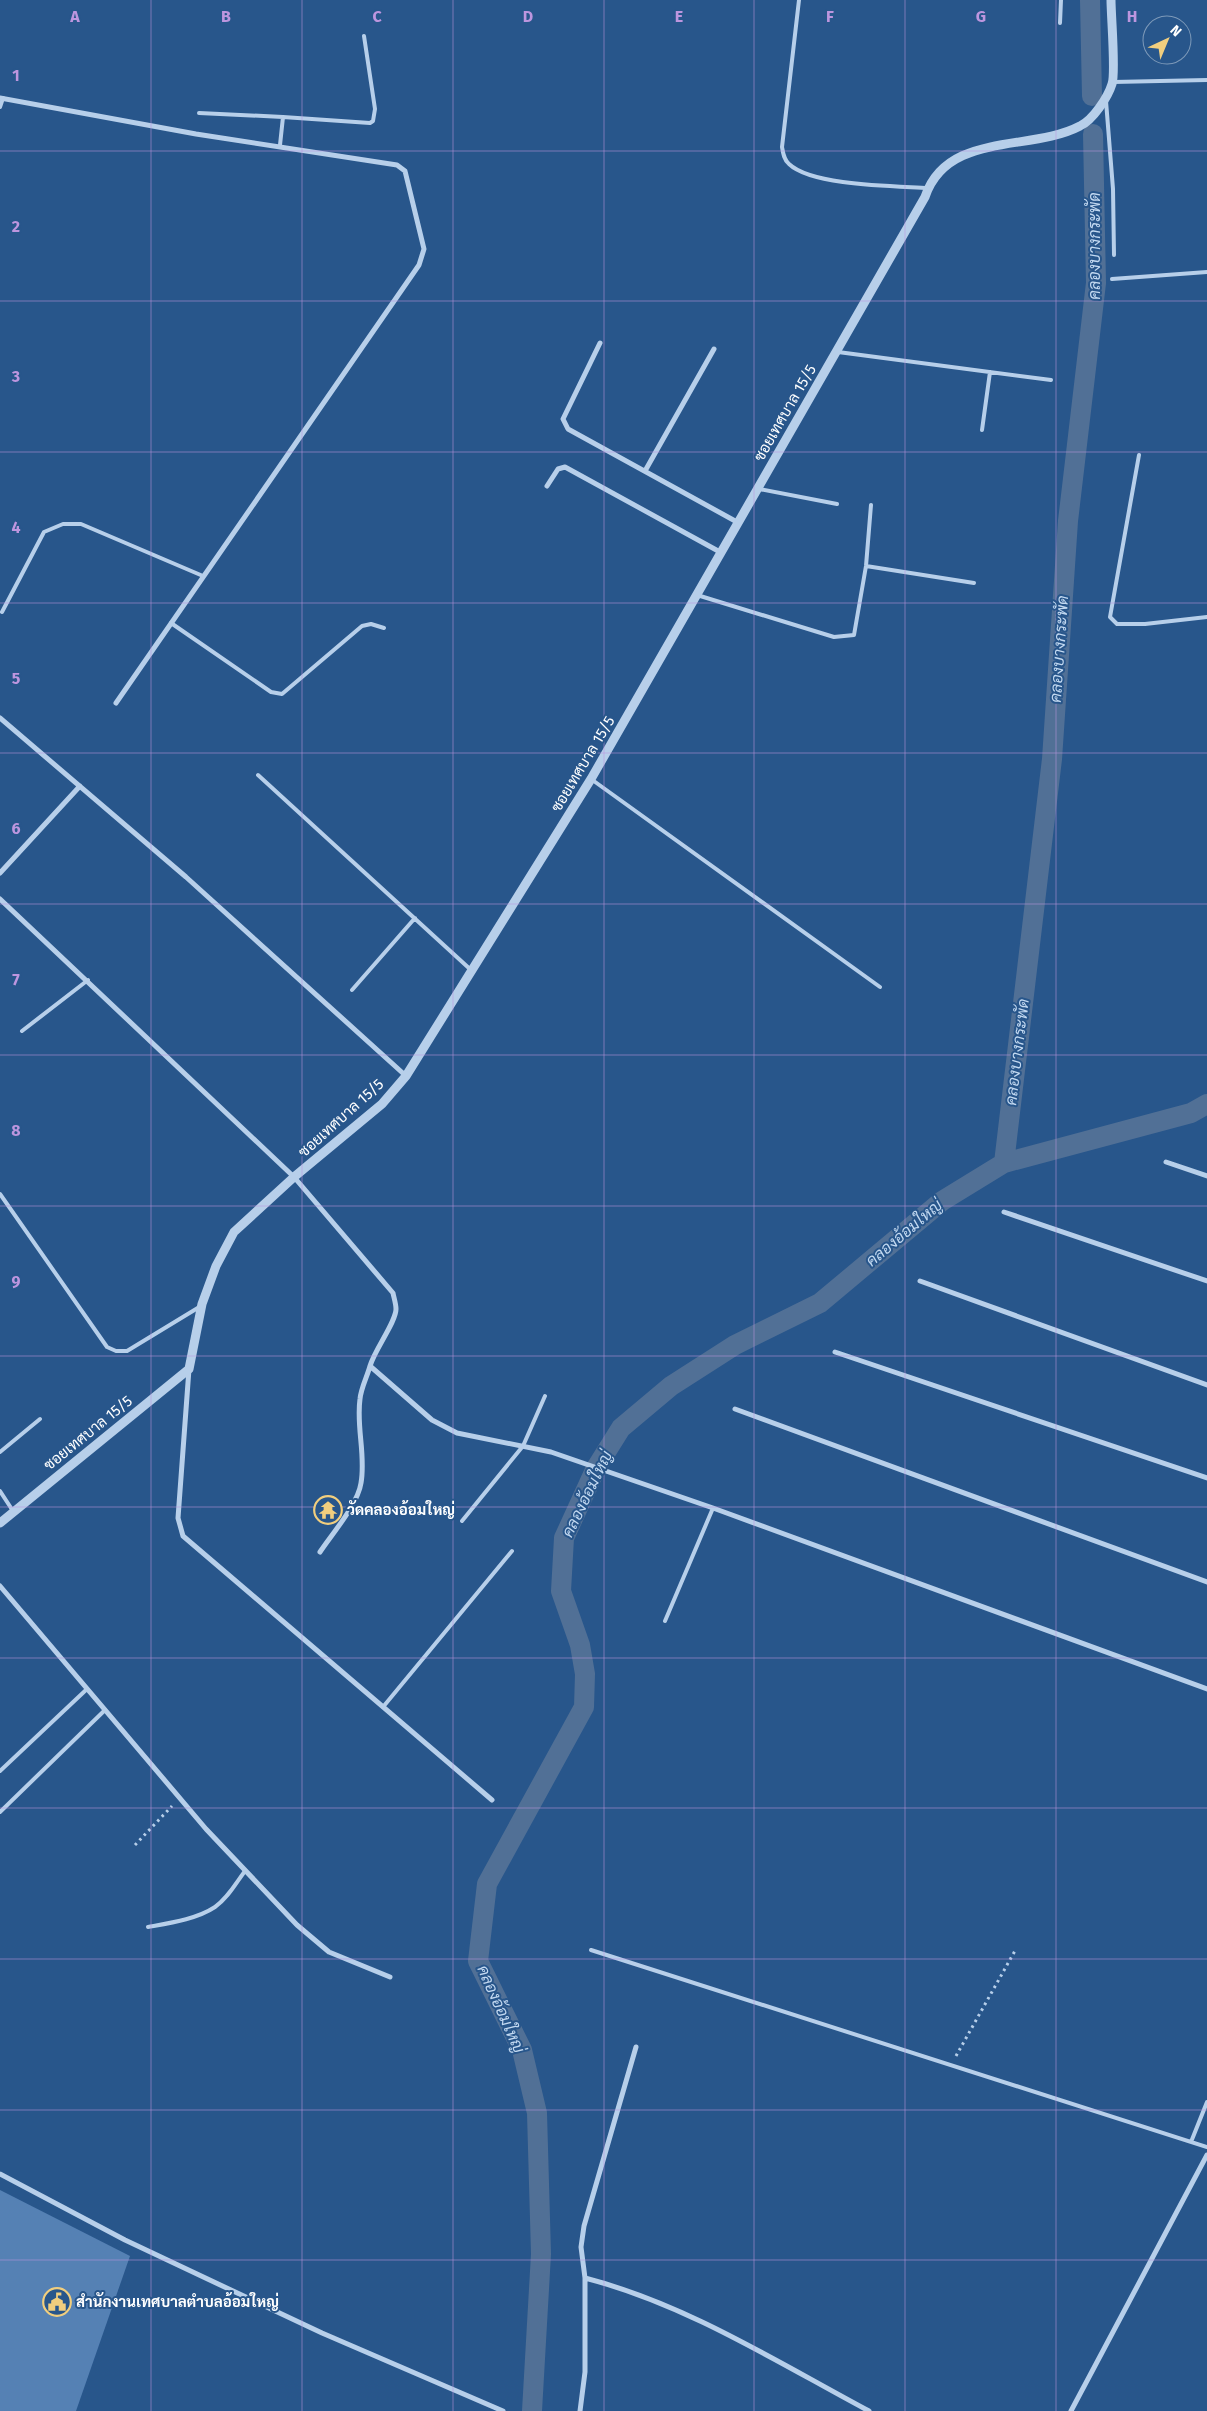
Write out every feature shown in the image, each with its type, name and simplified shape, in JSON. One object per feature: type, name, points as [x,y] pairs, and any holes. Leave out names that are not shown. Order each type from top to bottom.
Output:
[{"type":"street","name":"ซอยเทศบาล 15/5","points":[[0,1523],[189,1368],[202,1304],[216,1266],[234,1232],[294,1177],[382,1104],[406,1076],[591,779],[928,188],[944,166],[964,154],[1061,134],[1082,126],[1105,97],[1113,82],[1111,0]]},
{"type":"street","points":[[2,98],[196,134],[280,145],[390,163],[405,171],[424,249],[423,258],[116,704]]},
{"type":"street","points":[[600,343],[563,419],[568,429],[737,522]]},
{"type":"street","points":[[645,471],[714,349]]},
{"type":"street","points":[[547,486],[558,469],[565,467],[720,552]]},
{"type":"street","points":[[0,718],[186,877],[406,1076]]},
{"type":"street","points":[[0,874],[80,786]]},
{"type":"street","points":[[0,899],[88,980],[294,1177],[393,1293],[396,1310],[387,1332],[374,1352],[360,1398],[359,1426],[363,1449],[361,1483],[357,1495],[320,1552]]},
{"type":"street","points":[[1166,1162],[1207,1176]]},
{"type":"street","points":[[1004,1212],[1207,1281]]},
{"type":"street","points":[[920,1281],[1207,1385]]},
{"type":"street","points":[[835,1352],[1207,1478]]},
{"type":"street","points":[[370,1366],[432,1420],[457,1433],[551,1452],[712,1508],[1207,1689]]},
{"type":"street","points":[[189,1368],[178,1518],[183,1536],[492,1800]]},
{"type":"street","points":[[735,1409],[1207,1582]]},
{"type":"street","points":[[0,1586],[179,1798],[297,1925],[329,1952],[390,1977]]},
{"type":"street","points":[[580,2411],[585,2372],[585,2278],[581,2247],[584,2226],[636,2047]]},
{"type":"street","points":[[1072,2411],[1207,2155]]},
{"type":"street","points":[[0,2174],[134,2244],[322,2332],[503,2411]]},
{"type":"street","points":[[585,2278],[623,2288],[678,2310],[869,2411]]},
{"type":"lane","points":[[798,0],[782,147],[788,164],[797,169],[828,179],[928,188]]},
{"type":"lane","points":[[1060,23],[1061,0]]},
{"type":"lane","points":[[199,113],[370,123],[373,121],[375,109],[364,36]]},
{"type":"lane","points":[[1113,82],[1207,80]]},
{"type":"lane","points":[[1105,97],[1113,189],[1114,255]]},
{"type":"lane","points":[[0,107],[2,98]]},
{"type":"lane","points":[[280,145],[283,117]]},
{"type":"lane","points":[[1112,279],[1207,272]]},
{"type":"lane","points":[[835,352],[1051,380]]},
{"type":"lane","points":[[982,430],[990,372]]},
{"type":"lane","points":[[1139,455],[1110,617],[1116,624],[1145,624],[1207,617]]},
{"type":"lane","points":[[757,489],[837,504]]},
{"type":"lane","points":[[697,595],[834,637],[854,635],[866,566],[871,505]]},
{"type":"lane","points":[[2,612],[44,532],[63,524],[81,524],[204,576]]},
{"type":"lane","points":[[866,566],[974,583]]},
{"type":"lane","points":[[171,623],[271,692],[282,694],[362,626],[371,624],[384,628]]},
{"type":"lane","points":[[258,775],[472,970]]},
{"type":"lane","points":[[591,779],[880,988]]},
{"type":"lane","points":[[352,990],[415,918]]},
{"type":"lane","points":[[22,1031],[88,980]]},
{"type":"lane","points":[[0,1194],[107,1347],[116,1351],[127,1351],[202,1304]]},
{"type":"lane","points":[[462,1521],[523,1446],[545,1396]]},
{"type":"lane","points":[[0,1452],[40,1419]]},
{"type":"lane","points":[[0,1492],[13,1511]]},
{"type":"lane","points":[[665,1621],[712,1508]]},
{"type":"lane","points":[[383,1708],[512,1551]]},
{"type":"lane","points":[[0,1771],[87,1689]]},
{"type":"lane","points":[[0,1812],[105,1710]]},
{"type":"lane","points":[[148,1927],[203,1913],[216,1906],[228,1895],[245,1871]]},
{"type":"lane","points":[[591,1950],[1207,2147]]},
{"type":"lane","points":[[1191,2142],[1207,2102]]},
{"type":"path","points":[[135,1845],[179,1798]]},
{"type":"path","points":[[951,2066],[1016,1949]]},
{"type":"building","name":"สำนักงานเทศบาลตำบลอ้อมใหญ่","points":[[0,2190],[130,2256],[76,2411],[0,2411]]},
{"type":"waterway","name":"คลองบางกระพัด","points":[[1090,0],[1092,96]]},
{"type":"waterway","name":"คลองบางกระพัด","points":[[1004,1163],[1052,759],[1068,521],[1096,283],[1093,134]]},
{"type":"waterway","name":"คลองอ้อมใหญ่","points":[[532,2411],[541,2254],[537,2113],[522,2050],[478,1961],[487,1884],[584,1707],[585,1674],[580,1645],[561,1591],[564,1538],[596,1468],[621,1428],[671,1386],[735,1345],[820,1303],[942,1201],[1004,1163],[1191,1113],[1207,1104]]},
{"type":"place","name":"วัดคลองอ้อมใหญ่","points":[[328,1510]]},
{"type":"place","name":"สำนักงานเทศบาลตำบลอ้อมใหญ่","points":[[57,2302]]}]
